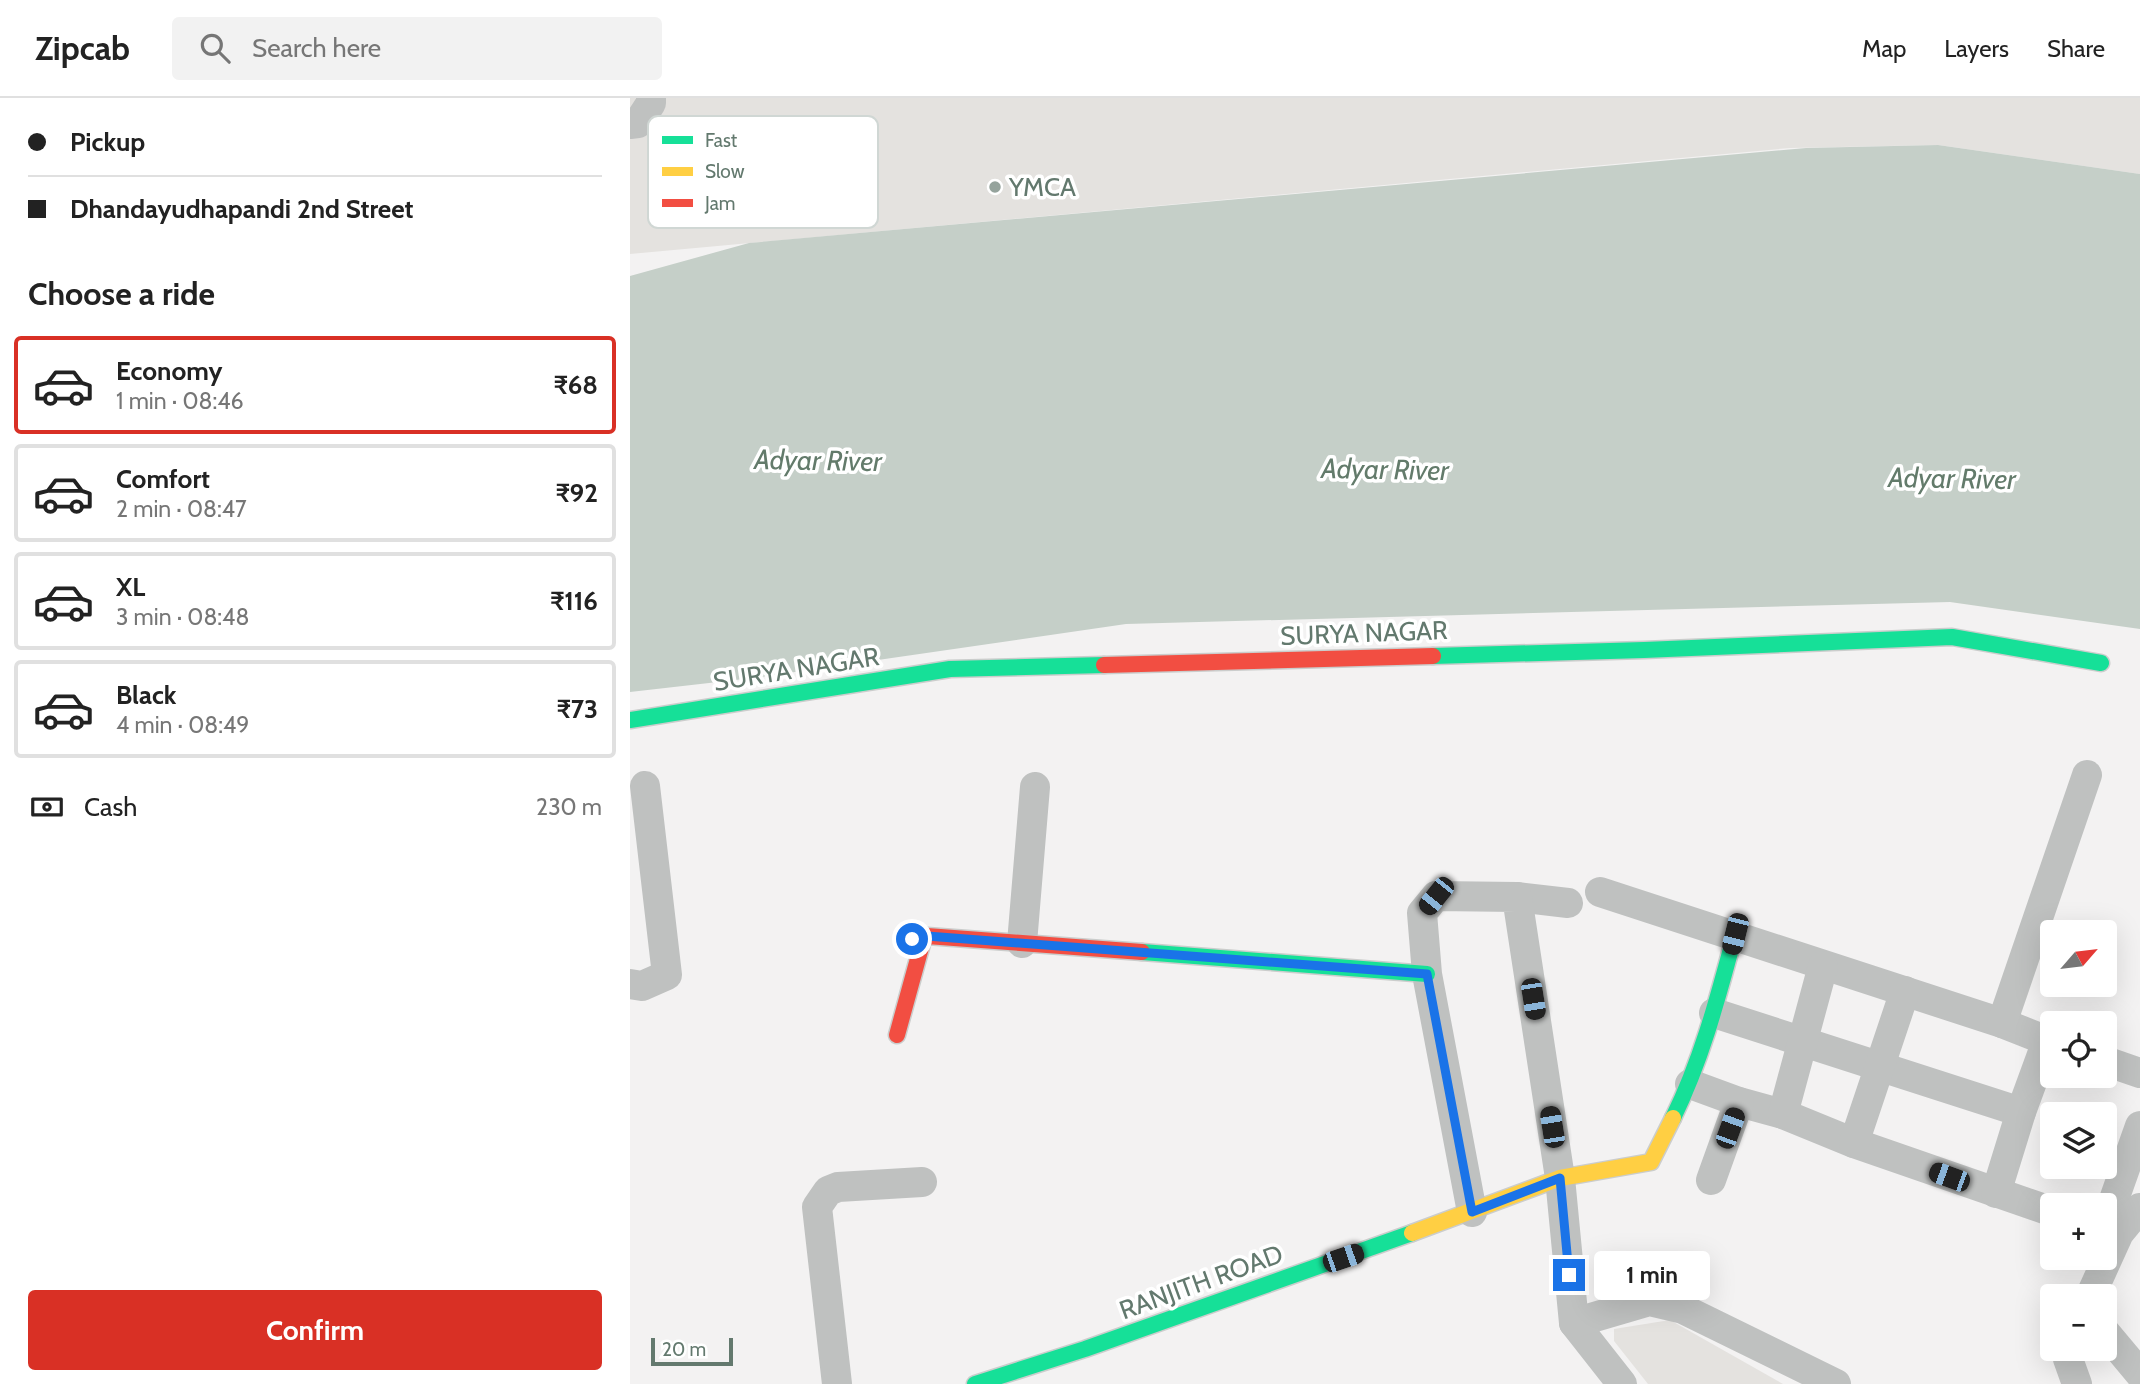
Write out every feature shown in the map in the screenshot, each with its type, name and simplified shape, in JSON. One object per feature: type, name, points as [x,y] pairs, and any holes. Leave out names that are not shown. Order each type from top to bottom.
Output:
[{"type":"street","points":[[630,124],[638,123],[651,103],[651,98]]},
{"type":"street","name":"SURYA NAGAR","points":[[630,720],[950,669],[1644,650],[1952,637],[2101,663]]},
{"type":"street","points":[[2002,1023],[2087,775]]},
{"type":"street","points":[[630,984],[642,986],[667,975],[645,786]]},
{"type":"street","points":[[1022,943],[1035,788]]},
{"type":"street","points":[[1600,892],[1735,934],[2040,1038]]},
{"type":"street","points":[[1472,1212],[1427,974],[1422,913],[1436,896],[1517,897],[1568,903]]},
{"type":"street","points":[[1517,897],[1560,1178],[1574,1323],[1622,1384]]},
{"type":"street","points":[[1735,934],[1714,1013],[1690,1084],[1783,1114],[1854,1143],[2040,1208]]},
{"type":"street","points":[[897,1035],[922,944],[912,939],[927,936],[1427,974]]},
{"type":"street","points":[[1783,1114],[1823,966]]},
{"type":"street","points":[[1854,1143],[1905,991]]},
{"type":"street","points":[[1714,1013],[2021,1112]]},
{"type":"street","points":[[2117,1065],[2140,1073]]},
{"type":"street","points":[[1996,1194],[2021,1112],[2040,1066]]},
{"type":"street","name":"RANJITH ROAD","points":[[975,1384],[1085,1349],[1472,1212],[1560,1178],[1651,1162],[1690,1084]]},
{"type":"street","points":[[1712,1180],[1739,1102]]},
{"type":"street","points":[[2117,1231],[2140,1126]]},
{"type":"street","points":[[836,1384],[817,1207],[828,1191],[838,1187],[922,1182]]},
{"type":"street","points":[[2117,1231],[2140,1208]]},
{"type":"street","points":[[1574,1323],[1649,1301],[1683,1309],[1836,1384]]},
{"type":"street","points":[[2117,1346],[2140,1374]]},
{"type":"street","points":[[2069,1361],[2077,1384]]},
{"type":"shaded area","name":"YMCA","points":[[630,98],[2140,98],[2140,174],[1938,145],[1790,148],[630,252]]},
{"type":"shaded area","points":[[1670,1320],[1783,1384],[1648,1384],[1614,1341],[1614,1329]]},
{"type":"water","name":"Adyar River","points":[[1938,145],[2140,174],[2140,629],[1950,602],[1126,624],[753,678],[630,692],[630,276],[749,243],[1806,148]]},
{"type":"traffic: fast","points":[[1433,656],[1952,637],[2101,663]]},
{"type":"traffic: fast","points":[[630,720],[950,669],[1104,665]]},
{"type":"traffic: fast","points":[[1673,1118],[1701,1050],[1735,934]]},
{"type":"traffic: fast","points":[[1142,952],[1427,974]]},
{"type":"traffic: fast","points":[[975,1384],[1085,1349],[1412,1233]]},
{"type":"traffic: slow","points":[[1412,1233],[1560,1178],[1651,1162],[1673,1118]]},
{"type":"traffic: jam","points":[[1104,665],[1433,656]]},
{"type":"traffic: jam","points":[[897,1035],[922,944],[912,939],[927,936],[1142,952]]},
{"type":"place","name":"YMCA","points":[[995,187]]},
{"type":"route","points":[[912,939],[927,936],[1427,974],[1472,1212],[1560,1178],[1569,1275]]}]
